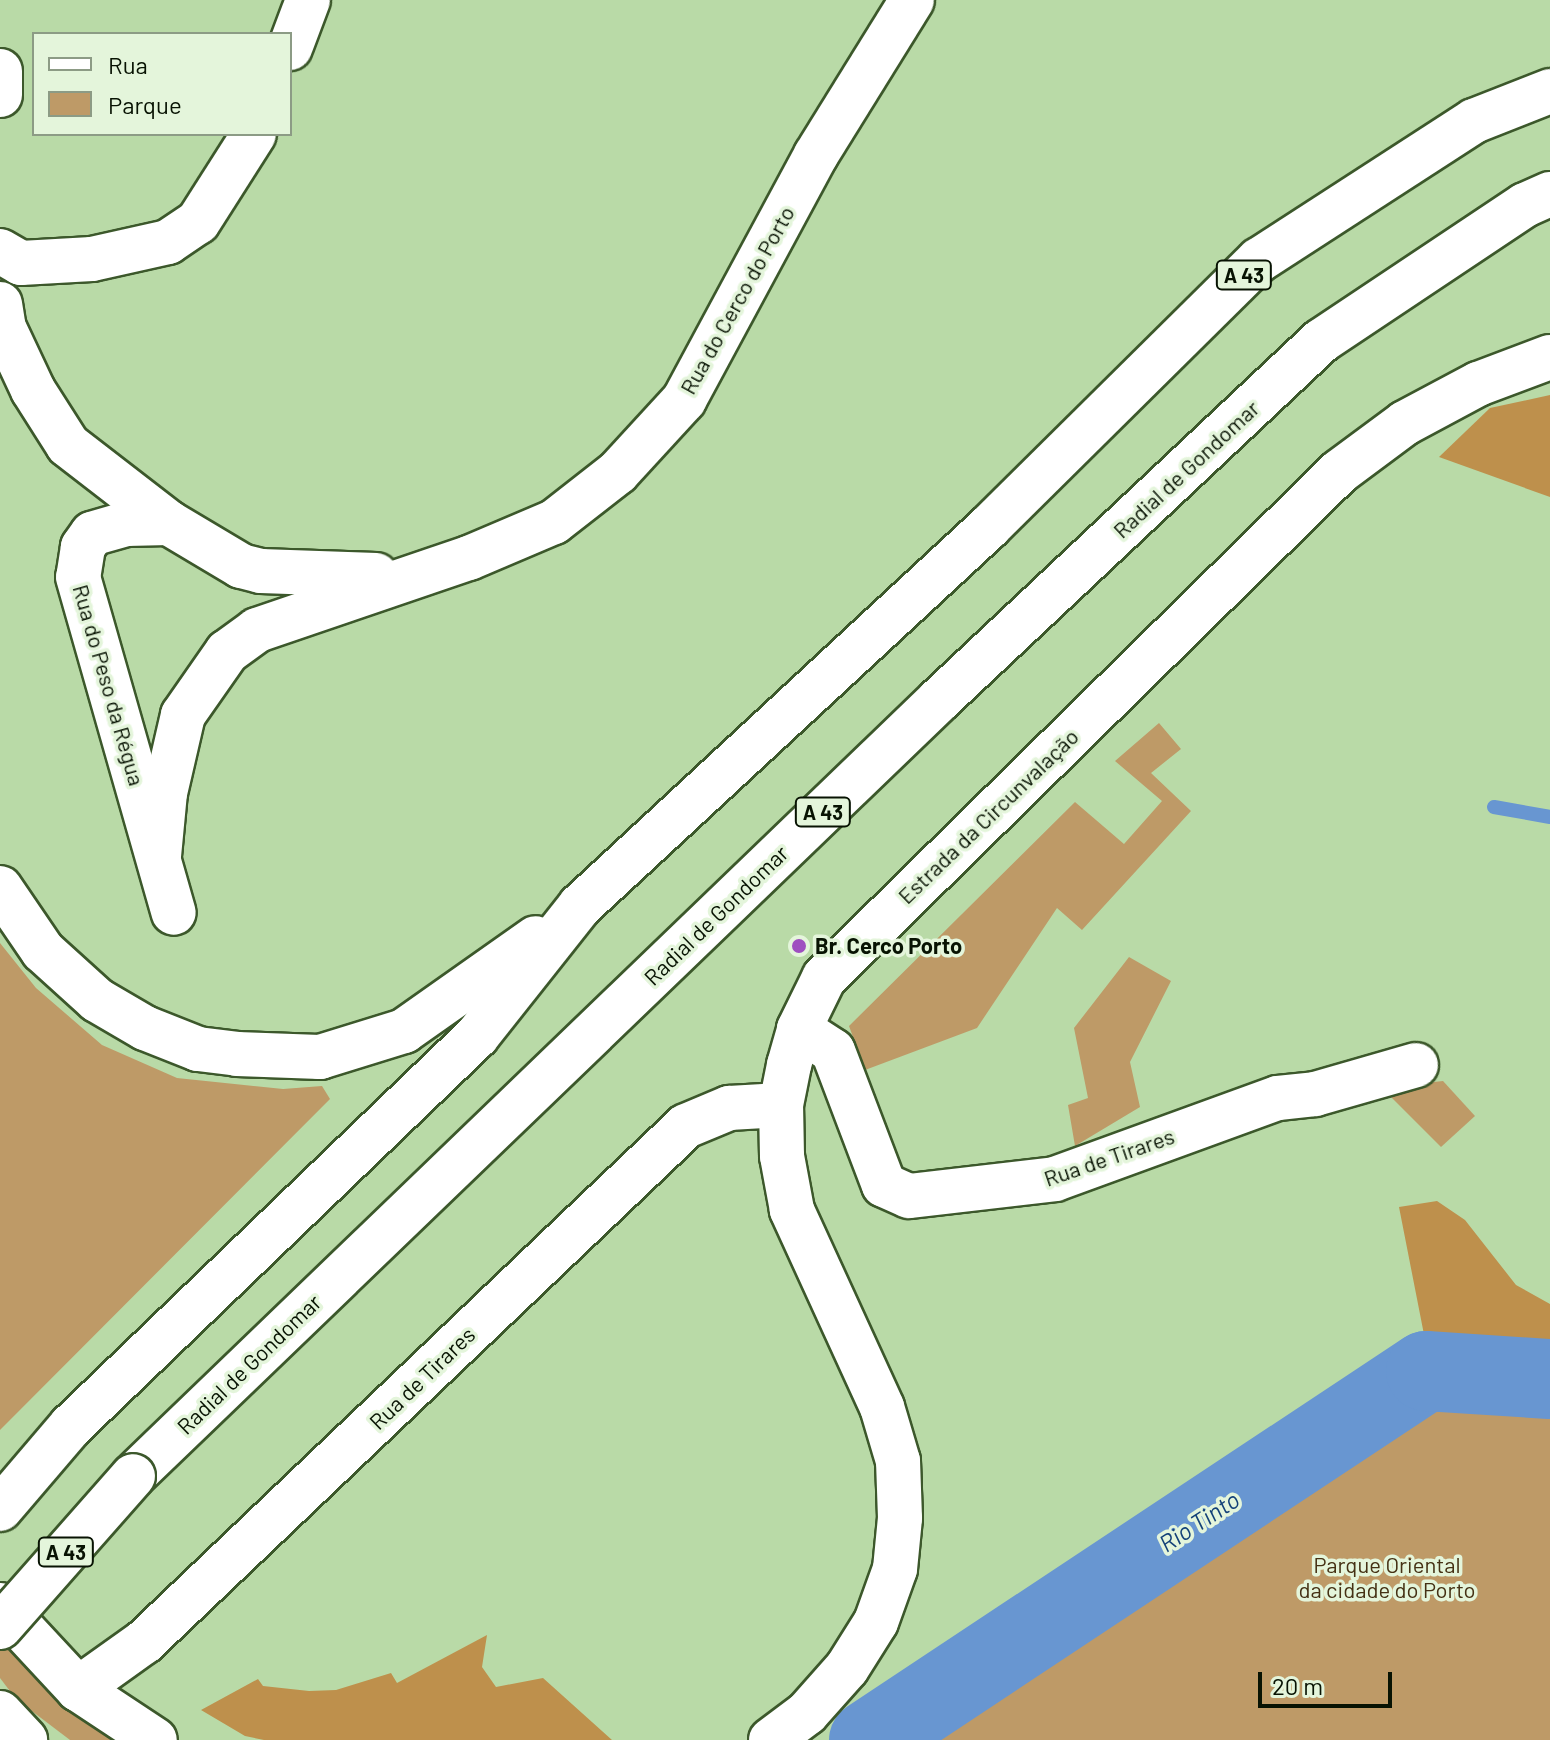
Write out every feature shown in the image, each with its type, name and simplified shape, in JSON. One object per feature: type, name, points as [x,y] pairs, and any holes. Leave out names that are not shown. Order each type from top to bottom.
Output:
[{"type":"main road","points":[[292,43],[308,0]]},
{"type":"main road","name":"Rua do Cerco do Porto","points":[[159,856],[165,793],[183,715],[227,652],[257,630],[411,574],[469,558],[554,522],[618,472],[684,400],[816,155],[912,0]]},
{"type":"main road","points":[[0,71],[0,95]]},
{"type":"main road","name":"A 43","points":[[0,1509],[71,1426],[477,1036],[580,906],[1000,517],[1259,260],[1474,121],[1550,91]]},
{"type":"main road","points":[[0,251],[21,263],[92,259],[168,242],[198,222],[253,136]]},
{"type":"main road","name":"Radial de Gondomar","points":[[0,1627],[133,1476],[939,700],[1321,341],[1525,205],[1550,194]]},
{"type":"main road","points":[[0,304],[4,328],[33,390],[68,445],[169,523]]},
{"type":"main road","name":"Estrada da Circunvalação","points":[[771,1740],[807,1713],[837,1679],[876,1622],[895,1569],[900,1518],[898,1461],[882,1407],[792,1210],[782,1156],[781,1105],[799,1029],[824,978],[1339,472],[1405,423],[1478,384],[1550,357]]},
{"type":"main road","name":"Rua do Cerco do Porto","points":[[169,523],[241,566],[261,571],[411,574]]},
{"type":"main road","name":"Rua do Peso da Régua","points":[[169,523],[126,524],[92,534],[78,569],[81,598],[174,913]]},
{"type":"main road","points":[[0,888],[43,951],[97,1000],[145,1028],[198,1049],[280,1057],[320,1057],[404,1031],[580,906]]},
{"type":"main road","name":"Rua de Tirares","points":[[799,1029],[833,1051],[884,1185],[895,1193],[949,1195],[1055,1179],[1173,1146],[1278,1098],[1315,1094],[1416,1065]]},
{"type":"main road","name":"Rua de Tirares","points":[[78,1689],[144,1642],[686,1126],[729,1108],[781,1105]]},
{"type":"main road","points":[[0,1605],[78,1689],[155,1740]]},
{"type":"main road","points":[[0,1713],[25,1740]]},
{"type":"green space","points":[[1159,723],[1181,749],[1151,773],[1191,811],[1082,930],[1057,908],[977,1028],[865,1070],[849,1026],[1075,802],[1124,844],[1162,801],[1115,761]]},
{"type":"green space","points":[[0,943],[36,988],[102,1045],[177,1078],[283,1089],[322,1086],[330,1099],[0,1430]]},
{"type":"green space","points":[[1129,957],[1171,981],[1130,1062],[1140,1107],[1075,1146],[1068,1105],[1088,1098],[1074,1028]]},
{"type":"green space","points":[[1443,1081],[1475,1116],[1441,1147],[1388,1094],[1389,1087]]},
{"type":"green space","name":"Parque Oriental da cidade do Porto","points":[[1428,1355],[1550,1364],[1550,1740],[850,1740]]},
{"type":"green space","points":[[0,1628],[124,1740],[70,1740],[16,1699],[0,1678]]},
{"type":"shaded area","points":[[1550,395],[1550,497],[1439,457],[1490,408]]},
{"type":"shaded area","points":[[1437,1201],[1465,1220],[1516,1285],[1550,1304],[1550,1364],[1428,1355],[1399,1207]]},
{"type":"shaded area","points":[[487,1635],[482,1667],[496,1687],[543,1678],[612,1740],[264,1740],[245,1736],[201,1710],[258,1679],[263,1686],[309,1691],[336,1690],[391,1673],[397,1683]]},
{"type":"waterway","points":[[1494,807],[1550,817]]},
{"type":"waterway","name":"Rio Tinto","points":[[869,1740],[1426,1371],[1550,1379]]},
{"type":"place","name":"Br. Cerco Porto","points":[[799,946]]}]
